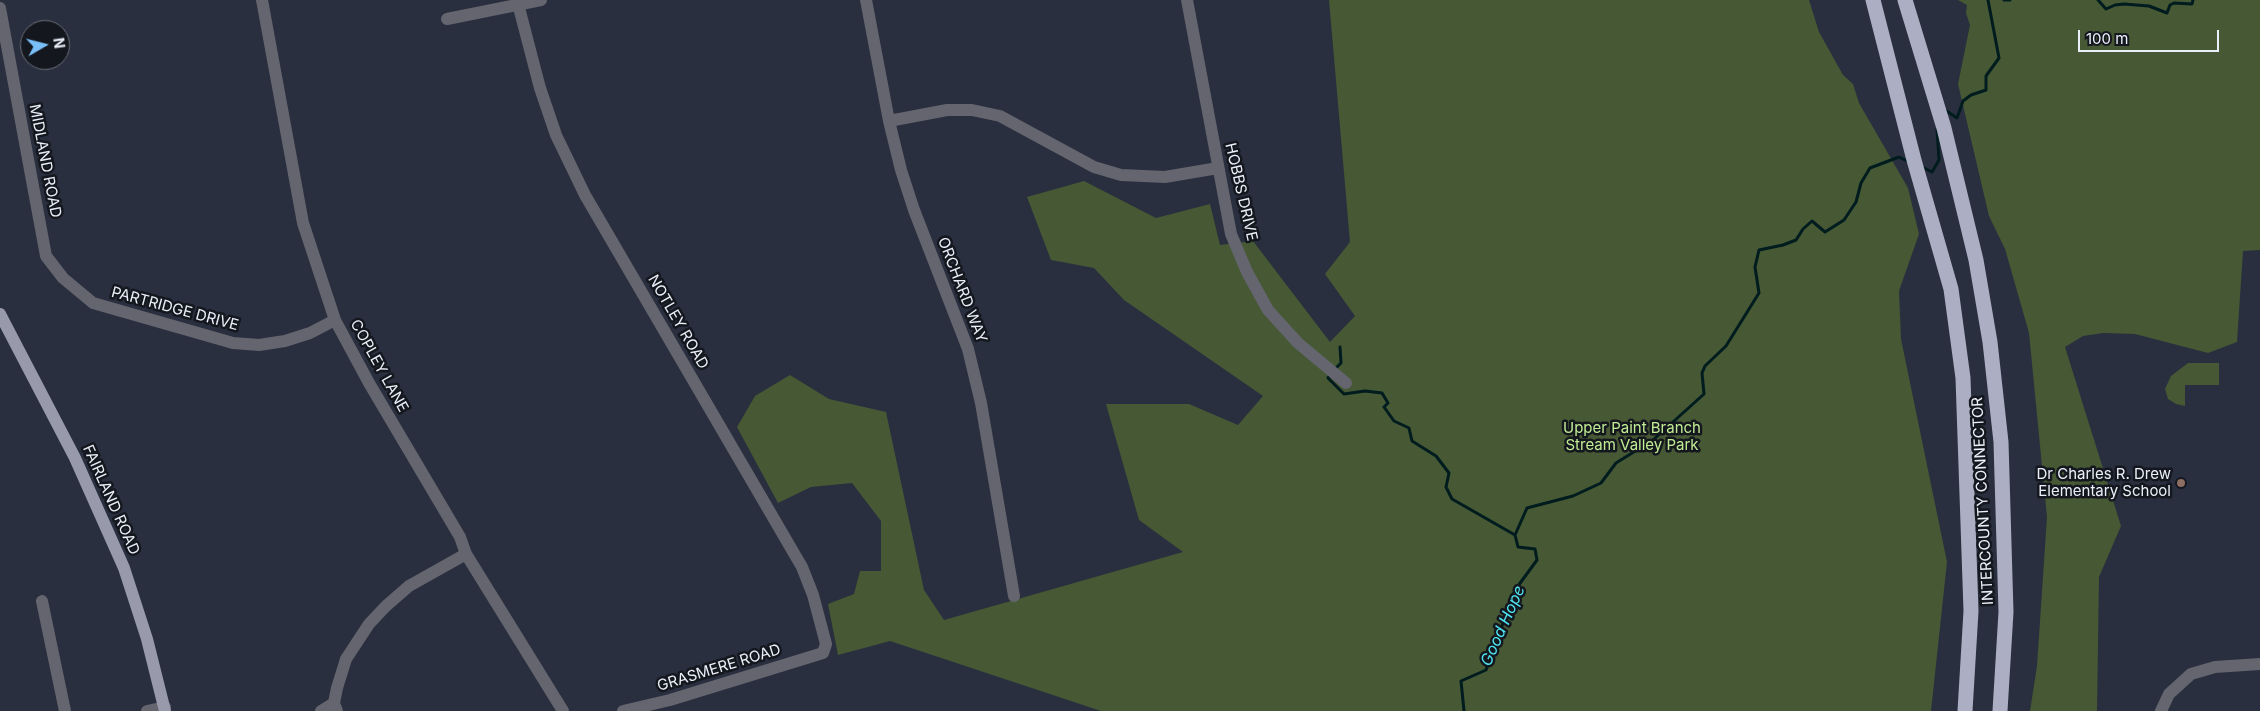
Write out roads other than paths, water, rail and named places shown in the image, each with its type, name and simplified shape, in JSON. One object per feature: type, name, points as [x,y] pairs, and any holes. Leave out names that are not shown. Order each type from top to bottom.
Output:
[{"type":"highway","name":"INTERCOUNTY CONNECTOR","points":[[1873,0],[1881,23],[1914,160],[1951,289],[1963,378],[1972,611],[1965,711]]},
{"type":"highway","name":"INTERCOUNTY CONNECTOR","points":[[1905,0],[1944,128],[1976,260],[1990,342],[2001,442],[2006,612],[2000,711]]},
{"type":"main road","name":"FAIRLAND ROAD","points":[[0,314],[75,458],[124,568],[147,639],[165,709]]},
{"type":"street","name":"COPLEY LANE","points":[[262,0],[303,223],[335,320],[460,537],[466,554],[563,711]]},
{"type":"street","points":[[448,19],[518,3],[541,0]]},
{"type":"street","name":"ORCHARD WAY","points":[[866,0],[889,121],[914,210],[968,349],[981,403],[1014,596]]},
{"type":"street","name":"HOBBS DRIVE","points":[[1188,0],[1231,234],[1247,272],[1268,310],[1298,342],[1346,383]]},
{"type":"street","name":"NOTLEY ROAD","points":[[518,3],[540,88],[556,135],[585,195],[802,567],[813,594],[826,644],[823,653]]},
{"type":"street","name":"MIDLAND ROAD","points":[[0,8],[46,256],[63,278],[93,303]]},
{"type":"street","points":[[889,121],[947,110],[972,110],[1000,116],[1094,167],[1121,175],[1165,177],[1218,168]]},
{"type":"street","name":"PARTRIDGE DRIVE","points":[[93,303],[233,343],[259,345],[285,341],[335,320]]},
{"type":"street","points":[[321,711],[336,707],[337,688],[346,659],[369,624],[409,586],[466,554]]},
{"type":"street","points":[[42,602],[65,711]]},
{"type":"street","name":"GRASMERE ROAD","points":[[623,711],[670,700],[823,653]]},
{"type":"street","points":[[2161,711],[2169,694],[2191,674],[2215,667],[2260,664]]},
{"type":"street","points":[[147,711],[165,709]]},
{"type":"waterway","name":"Good Hope","points":[[1944,112],[1945,110],[1957,118],[1963,101],[1971,95],[1986,90],[1986,76],[1999,58],[1988,0]]},
{"type":"waterway","name":"Good Hope","points":[[2004,0],[2010,0]]},
{"type":"waterway","name":"Good Hope","points":[[2098,0],[2106,9],[2124,4],[2149,6],[2167,13],[2170,5],[2174,3],[2192,4],[2193,0]]},
{"type":"waterway","name":"Good Hope","points":[[1922,167],[1932,172],[1939,160],[1937,129]]},
{"type":"waterway","name":"Good Hope","points":[[1464,711],[1461,681],[1486,670],[1515,590],[1537,560],[1535,549],[1518,547],[1515,535],[1527,508],[1573,496],[1601,483],[1616,463],[1653,440],[1704,394],[1702,373],[1705,366],[1726,346],[1759,293],[1755,267],[1759,250],[1796,240],[1803,229],[1812,221],[1825,232],[1844,220],[1856,202],[1861,183],[1870,168],[1899,157],[1909,162]]},
{"type":"waterway","points":[[1335,369],[1341,363],[1340,347]]},
{"type":"waterway","points":[[1331,374],[1328,378],[1344,394],[1365,391],[1382,393],[1388,403],[1384,407],[1394,421],[1409,428],[1412,441],[1436,456],[1449,473],[1446,487],[1452,499],[1515,535]]},
{"type":"place","name":"Dr Charles R. Drew Elementary School","points":[[2181,483]]},
{"type":"park label","name":"Upper Paint Branch Stream Valley Park","points":[[1632,436]]}]
